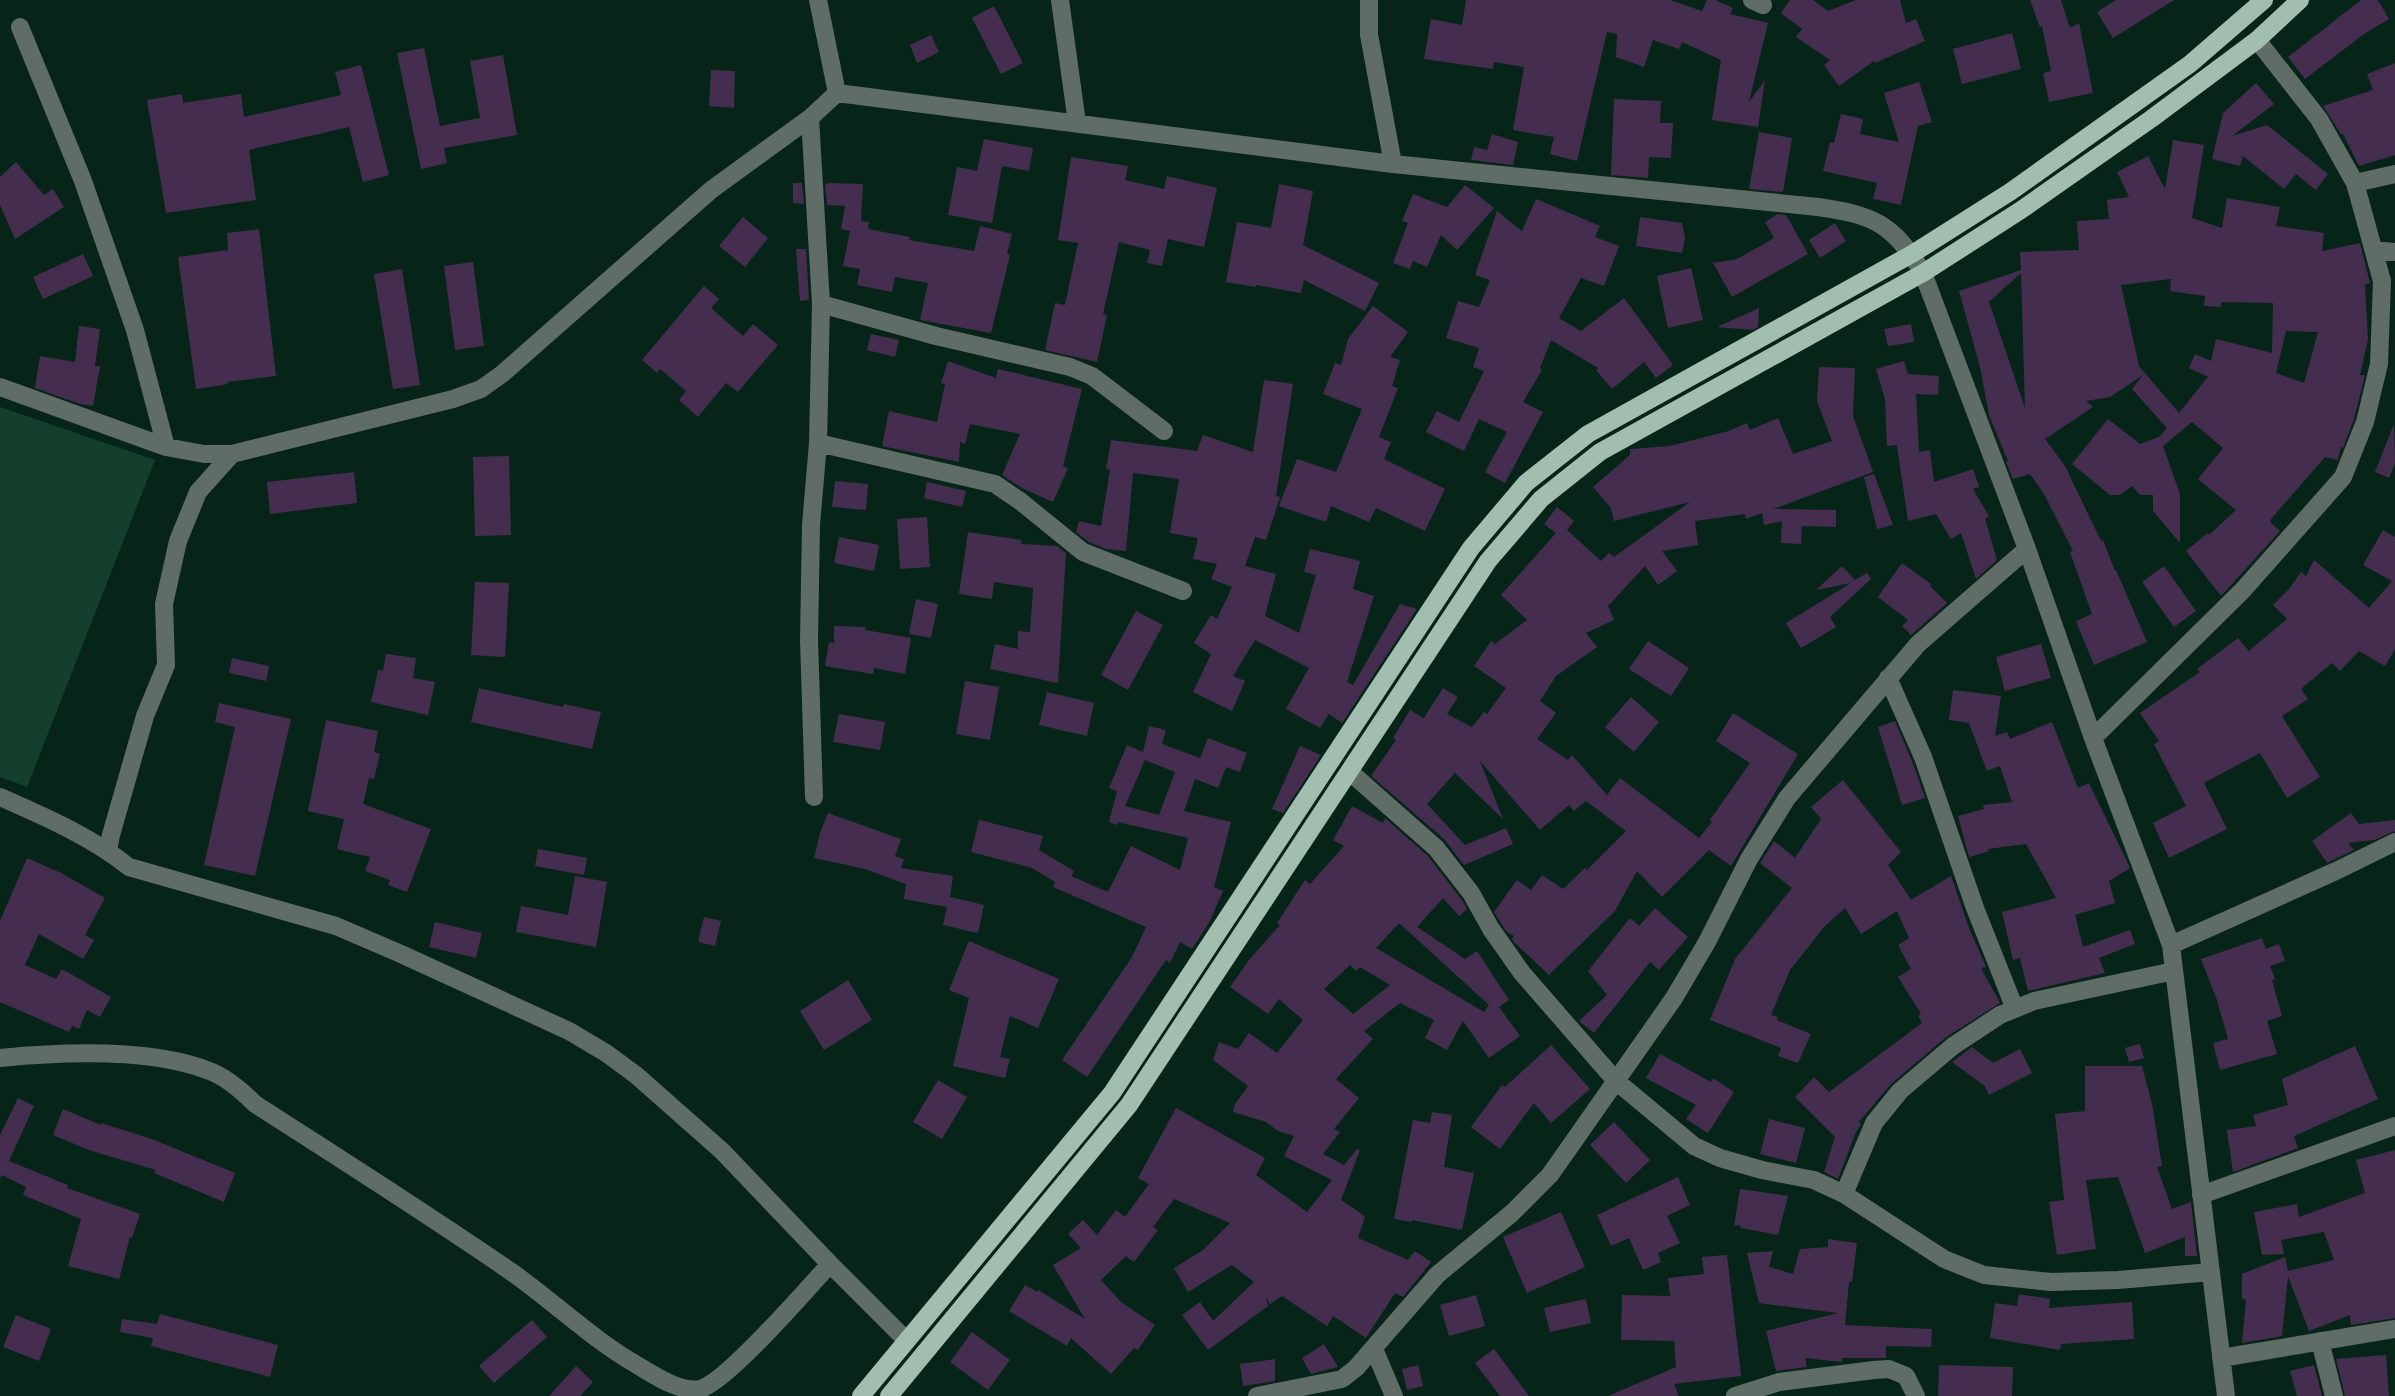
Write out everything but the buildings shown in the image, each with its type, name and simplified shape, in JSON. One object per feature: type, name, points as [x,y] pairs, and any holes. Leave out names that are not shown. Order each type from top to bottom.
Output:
[{"type":"main road","points":[[861,1396],[1112,1093],[1471,548],[1526,483],[1588,434],[1912,254],[2010,192],[2190,64],[2264,0]]},
{"type":"main road","points":[[889,1396],[1129,1105],[1488,561],[1541,499],[1600,452],[1923,273],[2032,202],[2257,40],[2300,0]]},
{"type":"street","points":[[818,0],[837,93]]},
{"type":"street","points":[[1060,0],[1077,123]]},
{"type":"street","points":[[1369,0],[1369,35],[1393,164]]},
{"type":"street","points":[[20,27],[83,181],[127,305],[166,447]]},
{"type":"street","points":[[2093,738],[2244,590],[2343,477],[2365,422],[2379,364],[2382,281],[2355,183],[2319,119],[2257,40]]},
{"type":"street","points":[[0,387],[166,447],[204,454],[232,454],[453,399],[481,388],[512,366],[711,190],[810,118],[837,93],[1393,164],[1855,212],[1884,225],[1912,254],[1923,273],[2171,945],[2225,1396]]},
{"type":"street","points":[[810,118],[821,304],[818,443],[811,525],[809,640],[814,797]]},
{"type":"street","points":[[2355,183],[2395,174]]},
{"type":"street","points":[[2374,250],[2395,252]]},
{"type":"street","points":[[821,304],[936,336],[1070,367],[1092,376],[1164,431]]},
{"type":"street","points":[[818,443],[995,484],[1083,552],[1183,591]]},
{"type":"street","points":[[108,851],[145,716],[166,665],[164,604],[178,541],[198,492],[232,454]]},
{"type":"street","points":[[1257,1396],[1342,1379],[1374,1349],[1437,1275],[1512,1213],[1550,1175],[1674,998],[1707,942],[1749,859],[1787,798],[1918,644],[2027,549]]},
{"type":"street","points":[[1888,678],[1923,757],[1975,908],[2015,1009]]},
{"type":"street","points":[[1350,772],[1436,848],[1471,893],[1491,929],[1522,973],[1616,1081],[1694,1146],[1720,1158],[1762,1170],[1814,1180],[1844,1194],[1944,1259],[1984,1275],[2051,1282],[2118,1280],[2211,1272]]},
{"type":"street","points":[[0,797],[61,824],[108,851],[129,867],[336,926],[569,1031],[606,1053],[636,1075],[723,1151],[906,1340]]},
{"type":"street","points":[[2171,945],[2395,842]]},
{"type":"street","points":[[1844,1194],[1874,1123],[1900,1091],[1953,1046],[2000,1015],[2034,1001],[2174,971]]},
{"type":"street","points":[[0,1058],[43,1054],[131,1056],[170,1060],[213,1073],[239,1088],[255,1104],[433,1218],[527,1283],[596,1338],[677,1386],[696,1390],[710,1386],[731,1369],[830,1264]]},
{"type":"street","points":[[2201,1195],[2395,1126]]},
{"type":"street","points":[[2221,1358],[2395,1329]]},
{"type":"street","points":[[2320,1341],[2334,1396]]},
{"type":"street","points":[[1374,1349],[1394,1396]]},
{"type":"street","points":[[1735,1396],[1779,1382],[1889,1370],[1906,1376],[1916,1396]]},
{"type":"green space","points":[[0,407],[155,460],[27,787],[0,777]]}]
